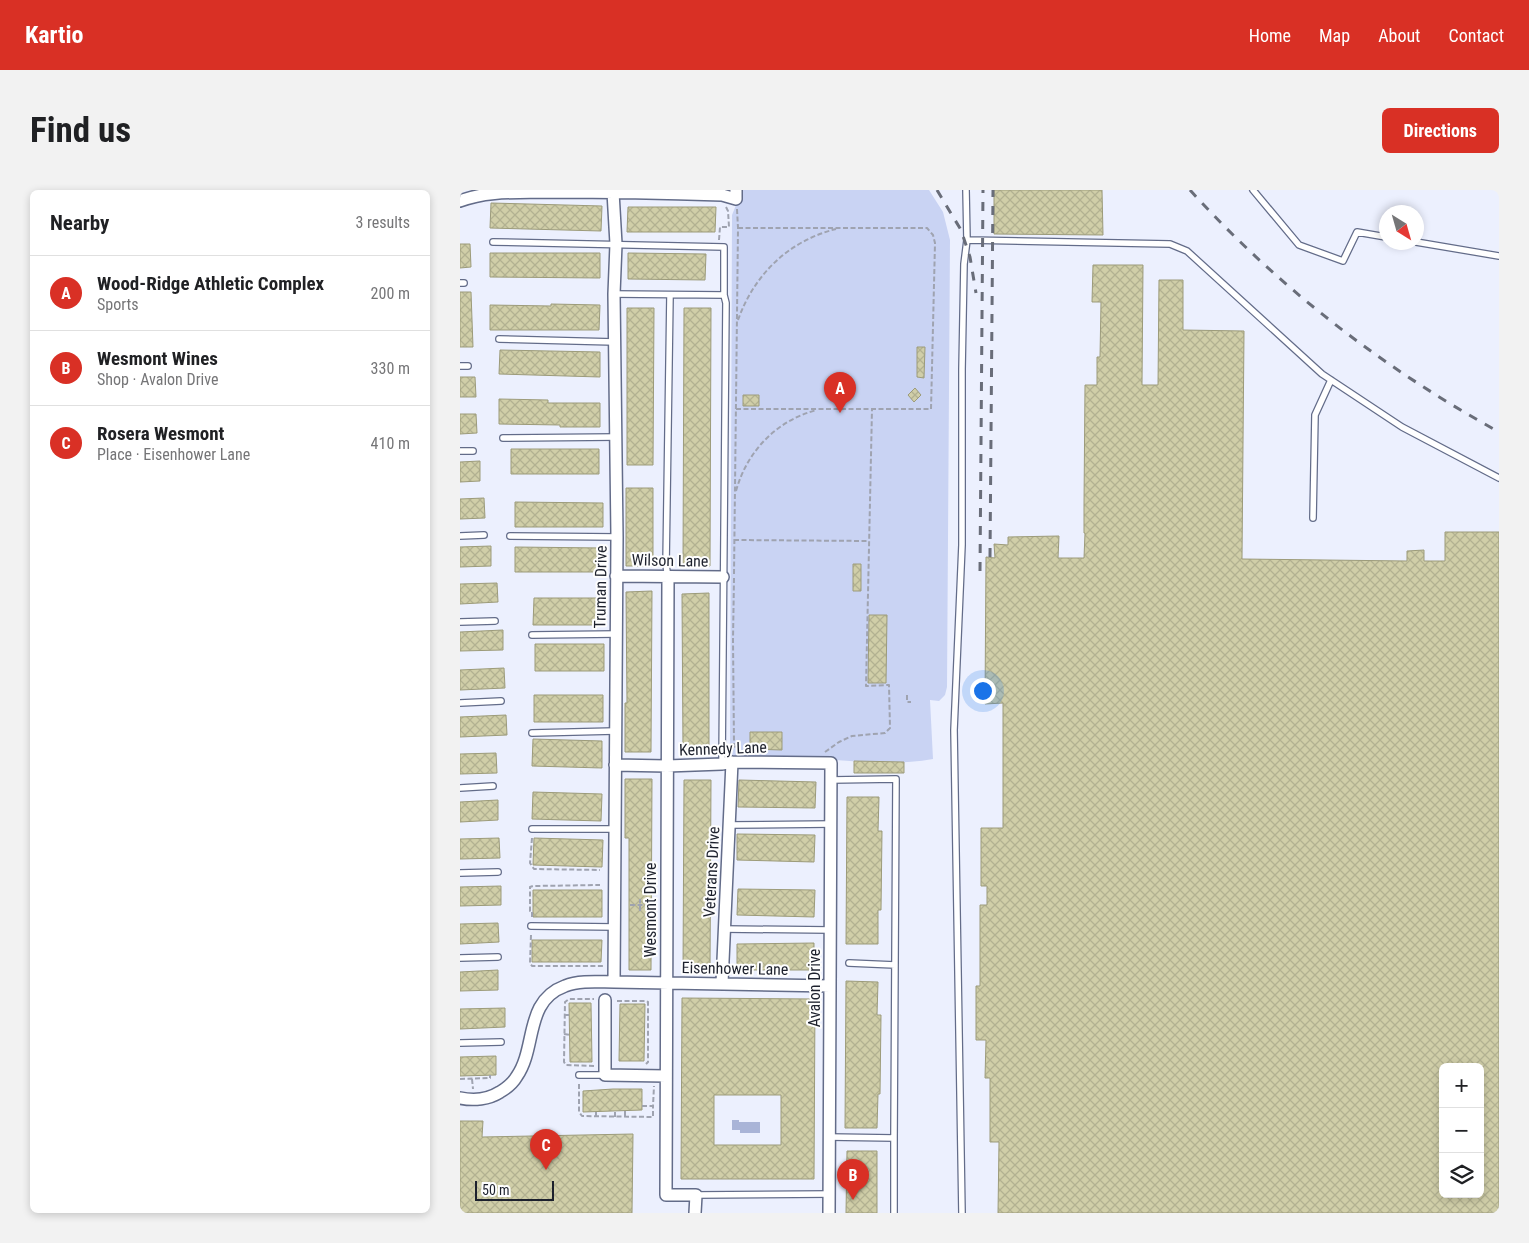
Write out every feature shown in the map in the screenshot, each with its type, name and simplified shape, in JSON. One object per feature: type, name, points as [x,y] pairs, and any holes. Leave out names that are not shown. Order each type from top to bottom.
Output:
[{"type":"street","points":[[460,201],[471,193],[574,191],[736,194]]},
{"type":"street","name":"Truman Drive","points":[[614,192],[616,244],[614,294],[617,537],[614,982]]},
{"type":"street","name":"Wilson Lane","points":[[616,576],[668,578],[723,577]]},
{"type":"street","name":"Wesmont Drive","points":[[668,578],[666,1195],[696,1195]]},
{"type":"street","name":"Veterans Drive","points":[[722,983],[730,825],[727,763]]},
{"type":"street","name":"Kennedy Lane","points":[[615,765],[831,763]]},
{"type":"street","name":"Avalon Drive","points":[[829,1213],[831,763]]},
{"type":"street","name":"Eisenhower Lane","points":[[460,1098],[474,1100],[497,1094],[508,1087],[517,1077],[525,1060],[534,1019],[540,1007],[547,998],[564,986],[614,982],[830,986]]},
{"type":"street","points":[[605,1000],[602,1071],[666,1076]]},
{"type":"street","points":[[696,1195],[696,1213]]},
{"type":"lane","points":[[962,1213],[954,730],[962,545],[962,369],[964,264],[967,240],[966,190]]},
{"type":"lane","points":[[1253,190],[1299,246],[1343,261],[1357,232],[1379,236]]},
{"type":"lane","points":[[967,240],[1170,244],[1188,251],[1322,374],[1402,427],[1499,478]]},
{"type":"lane","points":[[493,242],[724,247],[724,294],[726,303],[723,577],[727,763]]},
{"type":"lane","points":[[1424,243],[1499,256]]},
{"type":"lane","points":[[614,294],[724,294]]},
{"type":"lane","points":[[668,578],[666,565],[670,295]]},
{"type":"lane","points":[[499,339],[615,342]]},
{"type":"lane","points":[[460,366],[468,366]]},
{"type":"lane","points":[[1313,518],[1315,415],[1331,380]]},
{"type":"lane","points":[[503,438],[616,437]]},
{"type":"lane","points":[[460,451],[473,451]]},
{"type":"lane","points":[[460,536],[484,535]]},
{"type":"lane","points":[[510,536],[617,537]]},
{"type":"lane","points":[[460,622],[495,621]]},
{"type":"lane","points":[[532,635],[616,634]]},
{"type":"lane","points":[[460,703],[501,701]]},
{"type":"lane","points":[[532,733],[615,731]]},
{"type":"lane","points":[[831,780],[896,779],[894,1213]]},
{"type":"lane","points":[[460,788],[493,786]]},
{"type":"lane","points":[[730,825],[831,824]]},
{"type":"lane","points":[[532,829],[615,829]]},
{"type":"lane","points":[[460,873],[498,872]]},
{"type":"lane","points":[[532,926],[614,926]]},
{"type":"lane","points":[[724,929],[830,930]]},
{"type":"lane","points":[[460,958],[498,956]]},
{"type":"lane","points":[[849,963],[895,965]]},
{"type":"lane","points":[[460,1043],[501,1042]]},
{"type":"lane","points":[[579,1075],[602,1071]]},
{"type":"lane","points":[[829,1137],[894,1138]]},
{"type":"lane","points":[[696,1195],[829,1194]]},
{"type":"path","points":[[736,194],[738,228],[733,640],[734,746],[740,753]]},
{"type":"path","points":[[719,247],[720,227],[729,227],[728,211],[724,204],[736,194]]},
{"type":"path","points":[[736,409],[931,409],[934,239],[927,228],[738,228]]},
{"type":"path","points":[[737,322],[750,291],[771,265],[803,241],[841,228]]},
{"type":"path","points":[[736,493],[741,476],[749,460],[763,441],[790,420],[822,409]]},
{"type":"path","points":[[820,754],[852,736],[885,733],[890,728],[889,685],[866,686],[872,409]]},
{"type":"path","points":[[734,540],[869,540]]},
{"type":"path","points":[[907,695],[906,702],[911,702]]},
{"type":"path","points":[[532,829],[530,863],[534,869],[600,870]]},
{"type":"path","points":[[650,868],[656,868]]},
{"type":"path","points":[[651,878],[656,878]]},
{"type":"path","points":[[600,886],[530,887],[530,911],[532,911],[533,917],[530,963],[532,966],[606,966]]},
{"type":"path","points":[[651,888],[656,888]]},
{"type":"path","points":[[640,899],[640,911]]},
{"type":"path","points":[[630,905],[656,905]]},
{"type":"path","points":[[651,929],[656,929]]},
{"type":"path","points":[[651,939],[656,939]]},
{"type":"path","points":[[651,946],[656,946]]},
{"type":"path","points":[[651,956],[656,956]]},
{"type":"path","points":[[602,1071],[587,1064],[565,1065],[564,1015],[566,1001],[579,999],[648,1001],[648,1062],[640,1064]]},
{"type":"path","points":[[564,1015],[570,1016]]},
{"type":"path","points":[[564,1025],[569,1025]]},
{"type":"path","points":[[564,1034],[570,1035]]},
{"type":"path","points":[[564,1044],[569,1044]]},
{"type":"path","points":[[460,1079],[490,1078],[490,1075]]},
{"type":"path","points":[[579,1075],[579,1112],[582,1116],[653,1117],[655,1084]]},
{"type":"path","points":[[472,1079],[473,1090]]},
{"type":"path","points":[[642,1106],[653,1106]]},
{"type":"path","points":[[596,1110],[596,1117]]},
{"type":"path","points":[[615,1110],[615,1117]]},
{"type":"path","points":[[605,1112],[605,1117]]},
{"type":"path","points":[[625,1112],[625,1117]]},
{"type":"shaded area","points":[[742,190],[929,190],[943,212],[950,240],[947,687],[945,695],[939,701],[930,700],[933,759],[876,762],[733,758],[730,753],[732,215]]},
{"type":"shaded area","points":[[732,1120],[760,1122],[760,1133],[740,1133],[740,1130],[732,1130]]},
{"type":"building","points":[[994,190],[1102,190],[1103,235],[994,234]]},
{"type":"building","points":[[491,203],[602,206],[601,231],[490,228]]},
{"type":"building","points":[[628,207],[716,207],[715,232],[627,232]]},
{"type":"building","points":[[460,244],[470,244],[471,267],[460,268]]},
{"type":"building","points":[[490,253],[600,253],[600,278],[490,277]]},
{"type":"building","points":[[628,253],[706,254],[705,280],[628,279]]},
{"type":"building","points":[[1093,265],[1143,265],[1142,385],[1158,385],[1159,280],[1183,280],[1183,330],[1244,331],[1242,559],[1407,561],[1407,551],[1424,550],[1424,561],[1445,561],[1445,532],[1499,532],[1499,1213],[998,1213],[999,1142],[990,1142],[990,1078],[985,1078],[986,1040],[976,1040],[976,986],[980,986],[980,905],[987,905],[987,886],[981,886],[981,828],[1003,828],[1003,703],[985,704],[986,557],[995,558],[994,544],[1008,545],[1008,537],[1059,536],[1058,558],[1084,558],[1085,385],[1097,385],[1097,357],[1100,357],[1101,302],[1092,302]]},
{"type":"building","points":[[460,292],[471,292],[473,347],[460,347]]},
{"type":"building","points":[[551,304],[600,305],[599,330],[490,330],[490,305],[551,306]]},
{"type":"building","points":[[627,308],[654,308],[653,465],[627,465]]},
{"type":"building","points":[[684,308],[711,308],[710,566],[683,566]]},
{"type":"building","points":[[917,347],[925,347],[924,378],[917,377]]},
{"type":"building","points":[[500,350],[600,352],[600,377],[499,374]]},
{"type":"building","points":[[460,377],[475,377],[476,397],[460,397]]},
{"type":"building","points":[[915,388],[921,395],[914,402],[908,395]]},
{"type":"building","points":[[743,395],[759,395],[759,406],[743,406]]},
{"type":"building","points":[[499,399],[548,400],[548,403],[600,403],[600,427],[499,424]]},
{"type":"building","points":[[460,414],[476,414],[477,433],[460,434]]},
{"type":"building","points":[[511,449],[599,449],[599,474],[511,474]]},
{"type":"building","points":[[480,461],[480,481],[460,482],[460,462]]},
{"type":"building","points":[[626,488],[653,488],[653,566],[626,566]]},
{"type":"building","points":[[484,498],[485,518],[460,519],[460,499]]},
{"type":"building","points":[[515,502],[603,503],[603,527],[515,527]]},
{"type":"building","points":[[491,546],[491,566],[460,567],[460,547]]},
{"type":"building","points":[[515,547],[603,548],[603,572],[515,572]]},
{"type":"building","points":[[853,564],[861,564],[861,591],[853,591]]},
{"type":"building","points":[[497,583],[498,602],[460,604],[460,584]]},
{"type":"building","points":[[652,591],[651,752],[625,752],[625,703],[627,703],[626,592]]},
{"type":"building","points":[[709,593],[709,752],[683,752],[682,594]]},
{"type":"building","points":[[534,598],[603,598],[602,625],[533,625]]},
{"type":"building","points":[[869,615],[887,615],[886,683],[868,683]]},
{"type":"building","points":[[503,630],[503,650],[460,651],[460,632]]},
{"type":"building","points":[[535,644],[604,644],[604,671],[535,671]]},
{"type":"building","points":[[504,668],[505,688],[460,690],[460,670]]},
{"type":"building","points":[[534,695],[603,695],[603,722],[534,722]]},
{"type":"building","points":[[506,715],[507,735],[460,737],[460,717]]},
{"type":"building","points":[[750,732],[782,732],[782,750],[750,749]]},
{"type":"building","points":[[533,739],[602,741],[602,768],[532,766]]},
{"type":"building","points":[[496,753],[497,773],[460,774],[460,754]]},
{"type":"building","points":[[854,761],[904,762],[904,773],[854,773]]},
{"type":"building","points":[[625,779],[652,779],[651,970],[629,970],[629,838],[625,838]]},
{"type":"building","points":[[684,780],[711,780],[710,971],[683,971]]},
{"type":"building","points":[[739,780],[816,782],[815,808],[738,807]]},
{"type":"building","points":[[533,792],[602,794],[601,821],[532,819]]},
{"type":"building","points":[[847,797],[879,797],[878,831],[882,831],[881,910],[878,910],[878,944],[846,944]]},
{"type":"building","points":[[498,800],[498,820],[460,822],[460,802]]},
{"type":"building","points":[[737,834],[815,835],[814,862],[737,860]]},
{"type":"building","points":[[499,838],[500,858],[460,859],[460,839]]},
{"type":"building","points":[[534,838],[603,840],[602,867],[533,865]]},
{"type":"building","points":[[501,886],[501,905],[460,906],[460,887]]},
{"type":"building","points":[[738,889],[815,890],[814,917],[737,915]]},
{"type":"building","points":[[533,890],[602,890],[602,917],[533,917]]},
{"type":"building","points":[[498,923],[499,942],[460,944],[460,924]]},
{"type":"building","points":[[532,940],[602,940],[601,962],[532,962]]},
{"type":"building","points":[[814,943],[814,970],[737,970],[737,944]]},
{"type":"building","points":[[498,970],[498,990],[460,991],[460,972]]},
{"type":"building","points":[[846,981],[878,982],[877,1015],[881,1015],[880,1094],[878,1094],[877,1128],[845,1128]]},
{"type":"building","points":[[682,998],[815,999],[814,1179],[681,1179]],"holes":[[[714,1095],[781,1095],[781,1145],[714,1145]]]},
{"type":"building","points":[[569,1003],[591,1003],[592,1062],[570,1062]]},
{"type":"building","points":[[620,1004],[645,1004],[644,1061],[619,1061]]},
{"type":"building","points":[[505,1008],[505,1027],[460,1029],[460,1009]]},
{"type":"building","points":[[496,1056],[496,1075],[460,1076],[460,1057]]},
{"type":"building","points":[[642,1089],[642,1110],[583,1112],[583,1091]]},
{"type":"building","points":[[460,1121],[483,1121],[482,1137],[633,1134],[632,1213],[460,1213]]},
{"type":"building","points":[[847,1151],[877,1151],[877,1213],[846,1213]]},
{"type":"railway","points":[[937,190],[961,230],[970,257],[976,293]]},
{"type":"railway","points":[[980,571],[983,190]]},
{"type":"railway","points":[[990,557],[993,190]]},
{"type":"railway","points":[[1190,190],[1260,260],[1334,324],[1414,381],[1499,432]]},
{"type":"place","name":"Wood-Ridge Athletic Complex","points":[[840,413]]},
{"type":"place","name":"Rosera Wesmont","points":[[546,1170]]},
{"type":"place","name":"Wesmont Wines","points":[[853,1200]]}]
